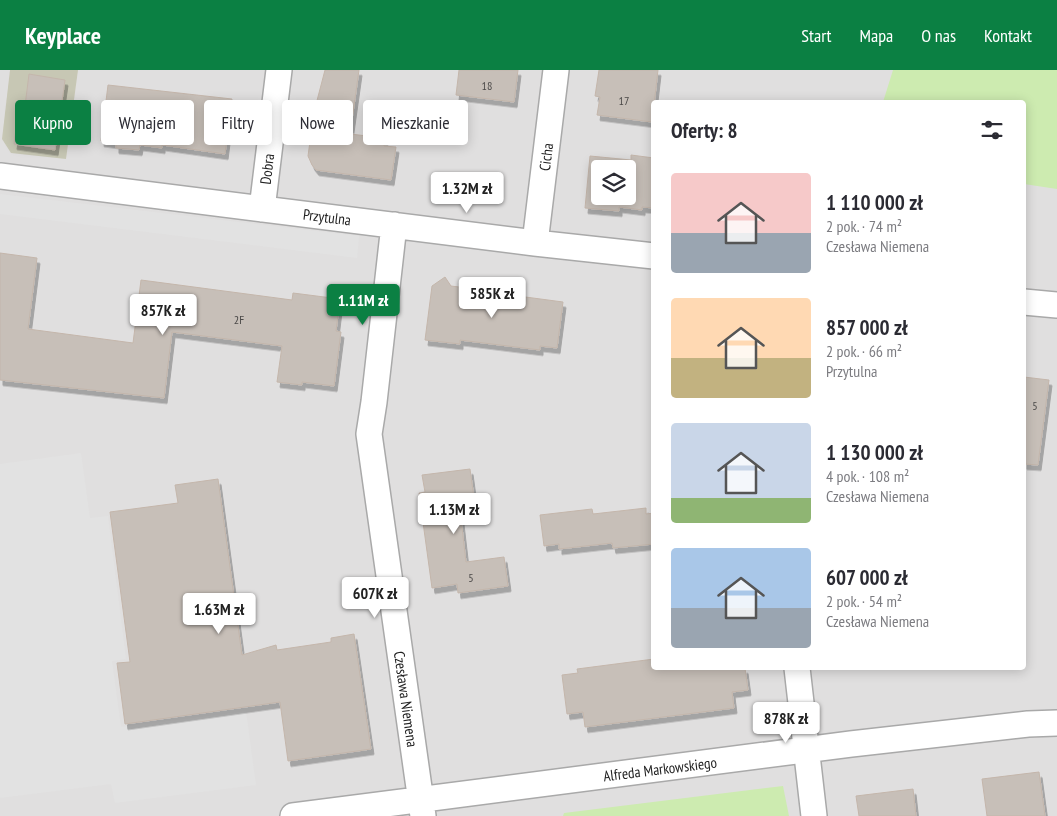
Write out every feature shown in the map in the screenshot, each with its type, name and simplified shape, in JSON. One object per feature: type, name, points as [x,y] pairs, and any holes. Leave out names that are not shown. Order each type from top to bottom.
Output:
[{"type":"street","name":"Dobra","points":[[262,209],[279,70]]},
{"type":"street","name":"Cicha","points":[[535,244],[556,70]]},
{"type":"street","name":"Przytulna","points":[[0,176],[535,244],[651,256]]},
{"type":"street","name":"Czesława Niemena","points":[[394,225],[374,402],[368,434],[422,808]]},
{"type":"street","points":[[1026,302],[1057,305]]},
{"type":"street","points":[[798,670],[814,816]]},
{"type":"street","name":"Alfreda Markowskiego","points":[[293,816],[422,808],[807,750],[1028,724],[1057,723]]},
{"type":"shaded area","points":[[0,70],[1057,70],[1057,816],[0,816]]},
{"type":"shaded area","points":[[10,70],[78,70],[74,100],[15,100],[15,145],[68,145],[66,159],[11,153],[2,139]]},
{"type":"shaded area","points":[[0,194],[359,236],[357,258],[0,214]]},
{"type":"shaded area","points":[[81,453],[90,518],[108,516],[126,659],[112,661],[121,727],[246,711],[256,785],[115,803],[111,784],[0,798],[0,464]]},
{"type":"green space","points":[[893,70],[1057,70],[1057,189],[1026,184],[1026,100],[884,100]]},
{"type":"green space","points":[[783,786],[789,816],[563,816],[564,813]]},
{"type":"building","points":[[325,70],[359,70],[353,113],[353,100],[317,100]]},
{"type":"building","points":[[459,70],[518,70],[514,102],[456,95]]},
{"type":"building","points":[[599,70],[658,70],[655,100],[651,100],[651,122],[597,115],[600,97],[595,96]]},
{"type":"building","points":[[29,74],[65,80],[62,100],[26,100]]},
{"type":"building","points":[[108,85],[232,99],[204,100],[204,145],[226,145],[225,154],[162,145],[194,145],[194,100],[106,100]]},
{"type":"building","points":[[353,134],[363,135],[363,145],[396,147],[391,180],[316,170],[308,156],[310,145],[353,145]]},
{"type":"building","points":[[21,145],[56,145],[55,150]]},
{"type":"building","points":[[116,145],[140,145],[139,150],[116,148]]},
{"type":"building","points":[[140,145],[162,145],[162,148]]},
{"type":"building","points":[[631,155],[651,158],[651,208],[642,207],[642,210],[619,207],[619,211],[585,208],[590,156],[631,160]]},
{"type":"building","points":[[0,253],[37,258],[28,329],[133,343],[141,280],[292,300],[293,293],[340,299],[336,331],[341,332],[334,386],[302,382],[302,385],[277,382],[282,346],[172,332],[164,398],[0,380]]},
{"type":"building","points":[[445,277],[451,286],[467,288],[467,292],[563,302],[557,348],[540,346],[540,350],[460,340],[460,344],[425,340],[432,286]]},
{"type":"building","points":[[1026,377],[1049,380],[1038,465],[1026,464]]},
{"type":"building","points":[[470,469],[474,498],[464,500],[467,518],[461,519],[466,562],[504,557],[508,586],[458,593],[457,584],[432,588],[419,493],[425,492],[422,475]]},
{"type":"building","points":[[218,479],[242,655],[276,645],[277,650],[331,642],[331,638],[354,634],[371,749],[288,761],[280,702],[125,724],[117,663],[130,662],[110,512],[178,503],[175,485]]},
{"type":"building","points":[[646,508],[646,514],[651,513],[651,544],[613,548],[612,543],[559,549],[559,544],[544,546],[540,515],[592,509],[593,514]]},
{"type":"building","points":[[651,659],[651,670],[745,670],[748,690],[732,692],[734,708],[585,727],[583,712],[567,714],[562,675],[578,673],[577,669]]},
{"type":"building","points":[[1039,772],[1045,816],[987,816],[982,779]]},
{"type":"building","points":[[913,789],[916,816],[859,816],[856,796]]}]
